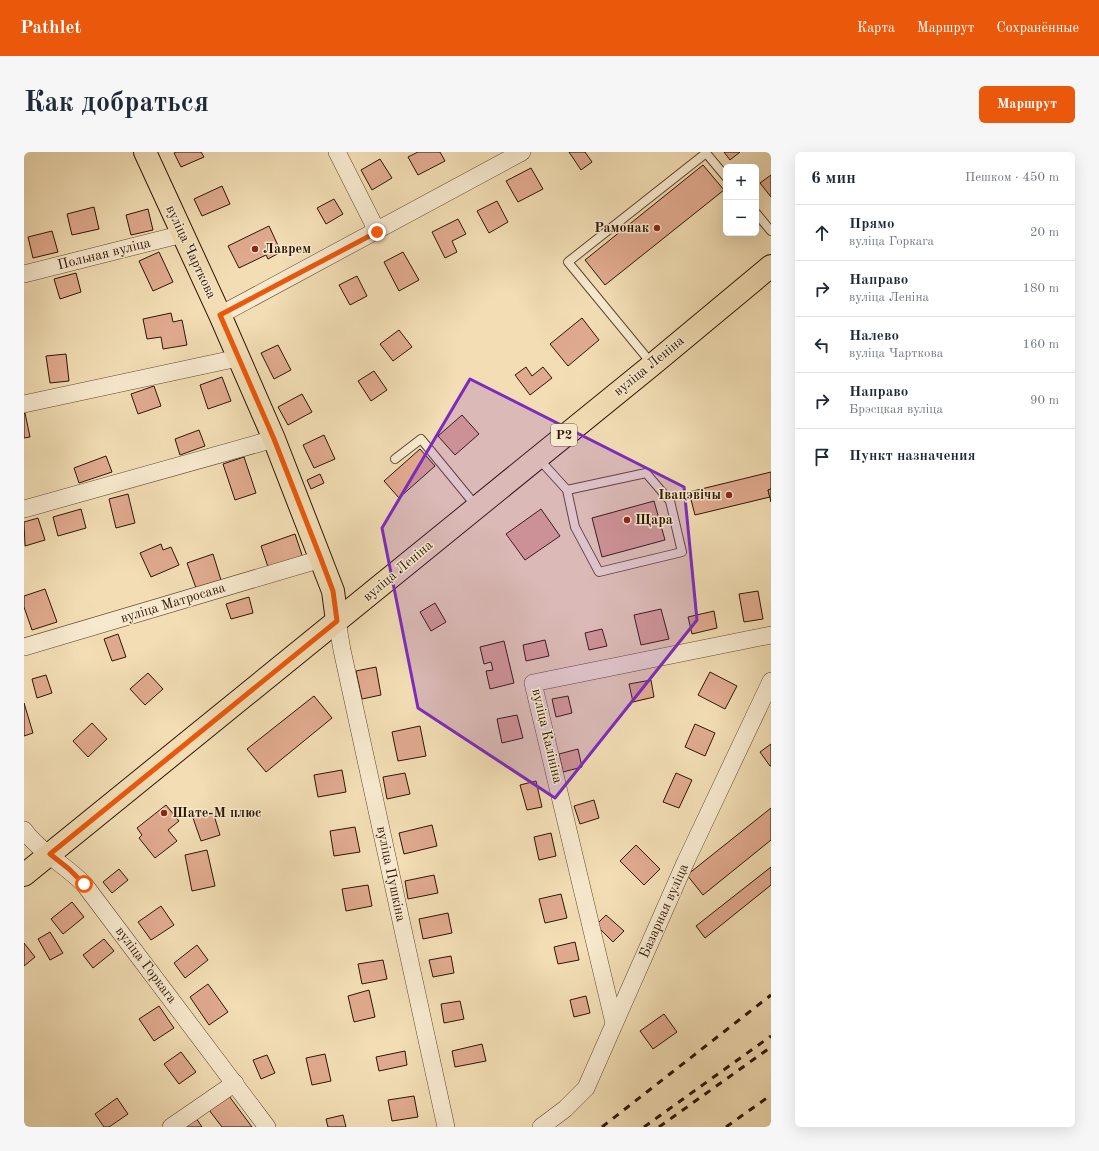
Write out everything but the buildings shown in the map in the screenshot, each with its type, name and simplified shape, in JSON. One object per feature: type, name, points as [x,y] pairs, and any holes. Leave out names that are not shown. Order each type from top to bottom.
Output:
[{"type":"main road","name":"вуліца Чарткова","points":[[145,152],[220,315],[274,439],[333,591],[337,621]]},
{"type":"main road","name":"вуліца Леніна","points":[[24,875],[476,506],[652,365],[771,266]]},
{"type":"street","points":[[337,152],[377,232]]},
{"type":"street","points":[[220,315],[377,232],[522,152]]},
{"type":"street","name":"Польная вуліца","points":[[24,274],[183,234]]},
{"type":"street","points":[[24,404],[238,358]]},
{"type":"street","points":[[24,509],[274,439]]},
{"type":"street","name":"вуліца Матросава","points":[[24,647],[321,559]]},
{"type":"street","name":"вуліца Пушкіна","points":[[337,621],[342,650],[446,1127]]},
{"type":"street","name":"вуліца Калініна","points":[[614,1023],[533,682],[771,635]]},
{"type":"street","name":"Базарная вуліца","points":[[541,1127],[565,1109],[586,1088],[686,861],[767,697],[771,681]]},
{"type":"street","name":"вуліца Горкага","points":[[24,830],[30,839],[69,869],[84,884],[267,1127]]},
{"type":"street","points":[[171,1127],[235,1083]]},
{"type":"lane","points":[[652,365],[568,262],[706,153],[723,173]]},
{"type":"lane","points":[[759,217],[771,231]]},
{"type":"lane","points":[[395,459],[421,439],[476,506]]},
{"type":"lane","points":[[538,457],[567,490],[575,527],[598,572],[682,552],[670,501],[646,473],[567,490]]},
{"type":"highlighted area","points":[[470,379],[684,487],[697,620],[555,798],[418,708],[382,528]]},
{"type":"railway","points":[[602,1127],[771,995]]},
{"type":"railway","points":[[644,1127],[771,1036]]},
{"type":"railway","points":[[659,1127],[771,1047]]},
{"type":"railway","points":[[726,1127],[771,1095]]},
{"type":"place","name":"Рамонак","points":[[657,228]]},
{"type":"place","name":"Лаврем","points":[[255,249]]},
{"type":"place","name":"Івацэвічы","points":[[729,495]]},
{"type":"place","name":"Щара","points":[[627,520]]},
{"type":"place","name":"Шате-М плюс","points":[[164,813]]},
{"type":"route","points":[[84,884],[69,869],[50,854],[337,621],[333,591],[321,559],[274,439],[220,315],[377,232]]}]
